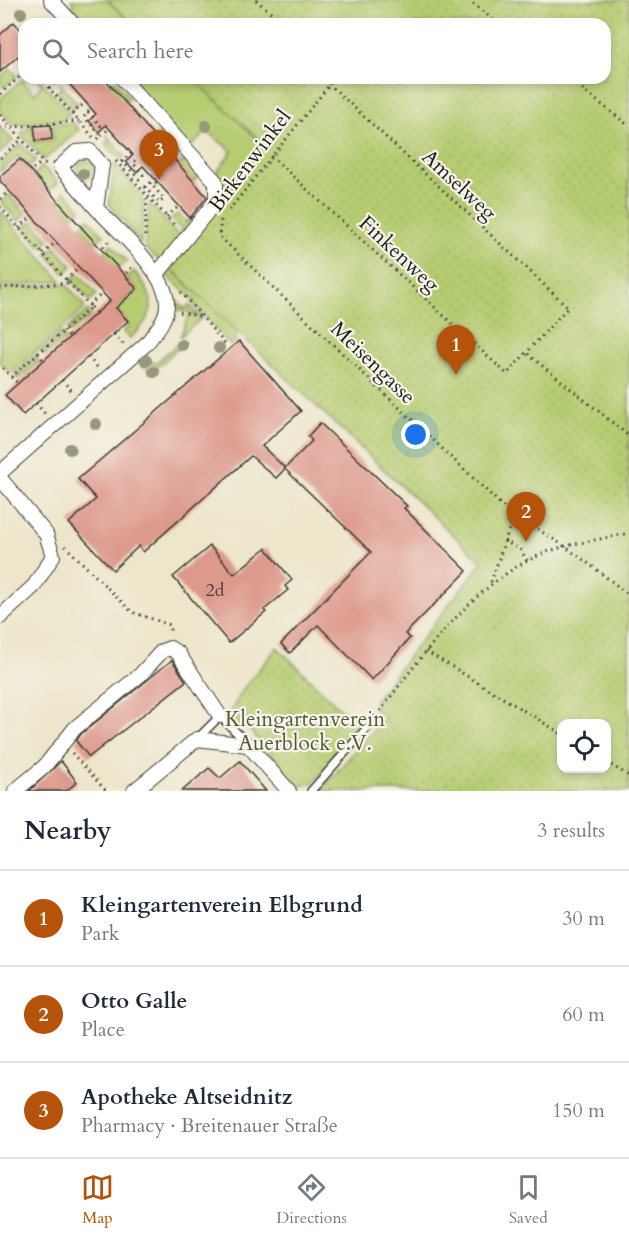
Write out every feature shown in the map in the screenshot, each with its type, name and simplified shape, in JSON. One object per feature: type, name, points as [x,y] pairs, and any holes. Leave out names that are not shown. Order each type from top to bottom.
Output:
[{"type":"street","points":[[51,0],[68,18]]},
{"type":"street","points":[[127,84],[216,182],[216,201],[157,274]]},
{"type":"street","points":[[0,473],[146,344],[162,323],[167,304],[164,289],[157,274],[96,208],[60,167],[76,152],[90,151],[102,165],[96,208]]},
{"type":"street","points":[[0,478],[48,539],[53,556],[34,586],[0,617]]},
{"type":"street","points":[[15,791],[44,767],[75,728],[140,675],[162,651],[171,648],[178,653],[220,716]]},
{"type":"street","points":[[134,791],[198,739],[248,745],[289,791]]},
{"type":"lane","points":[[198,739],[220,716],[248,745]]},
{"type":"lane","points":[[312,791],[374,720]]},
{"type":"path","points":[[256,0],[278,18]]},
{"type":"path","points":[[468,0],[491,18]]},
{"type":"path","points":[[1,92],[18,78]]},
{"type":"path","points":[[45,84],[101,146]]},
{"type":"path","points":[[49,88],[54,84]]},
{"type":"path","name":"Birkenwinkel","points":[[219,236],[219,222],[329,84]]},
{"type":"path","name":"Amselweg","points":[[329,84],[568,307],[528,354]]},
{"type":"path","points":[[576,84],[629,126]]},
{"type":"path","points":[[72,114],[86,102]]},
{"type":"path","points":[[100,134],[84,117],[88,112],[101,126],[105,123]]},
{"type":"path","points":[[0,115],[42,162],[60,167]]},
{"type":"path","points":[[0,128],[79,120]]},
{"type":"path","points":[[97,140],[100,134],[109,129]]},
{"type":"path","points":[[0,158],[22,139]]},
{"type":"path","points":[[122,163],[132,153]]},
{"type":"path","name":"Finkenweg","points":[[271,155],[507,374],[528,354]]},
{"type":"path","points":[[112,158],[122,163],[139,179],[143,175],[133,163],[137,159]]},
{"type":"path","points":[[33,170],[42,162]]},
{"type":"path","points":[[122,163],[159,203],[164,199],[153,186]]},
{"type":"path","points":[[156,180],[153,186],[145,189],[156,180]]},
{"type":"path","points":[[143,259],[147,196],[145,189]]},
{"type":"path","points":[[0,199],[9,191]]},
{"type":"path","points":[[147,196],[186,238]]},
{"type":"path","points":[[167,217],[179,206]]},
{"type":"path","points":[[0,207],[96,314]]},
{"type":"path","points":[[19,228],[32,216]]},
{"type":"path","name":"Meisengasse","points":[[219,236],[513,516],[542,530],[629,595]]},
{"type":"path","points":[[103,247],[111,239]]},
{"type":"path","points":[[43,254],[56,242]]},
{"type":"path","points":[[0,288],[67,281],[79,268]]},
{"type":"path","points":[[164,289],[179,290],[226,345]]},
{"type":"path","points":[[12,377],[103,293]]},
{"type":"path","points":[[64,330],[69,337]]},
{"type":"path","points":[[114,334],[125,346]]},
{"type":"path","points":[[38,353],[43,360]]},
{"type":"path","points":[[528,354],[629,436]]},
{"type":"path","points":[[88,357],[98,368]]},
{"type":"path","points":[[0,365],[18,383]]},
{"type":"path","points":[[1,374],[5,370]]},
{"type":"path","points":[[62,380],[72,391]]},
{"type":"path","points":[[36,403],[46,415]]},
{"type":"path","points":[[491,584],[513,516]]},
{"type":"path","points":[[374,720],[426,651],[491,584],[553,550],[629,533]]},
{"type":"path","points":[[48,539],[67,548],[132,612],[170,625]]},
{"type":"path","points":[[504,541],[520,549],[528,562]]},
{"type":"path","points":[[426,651],[557,732]]},
{"type":"path","points":[[63,742],[106,791]]},
{"type":"path","points":[[611,765],[629,776]]},
{"type":"green space","points":[[71,0],[107,0],[126,18],[73,18],[67,11],[74,4]]},
{"type":"green space","points":[[107,0],[629,0],[629,791],[320,791],[385,717],[374,710],[375,700],[482,562],[171,269],[263,144],[198,84],[611,84],[611,18],[126,18]]},
{"type":"green space","points":[[10,69],[17,76],[3,88],[0,78]]},
{"type":"green space","points":[[18,83],[26,84],[35,94],[43,84],[70,113],[63,120],[13,125],[0,111],[0,99]]},
{"type":"green space","points":[[59,84],[78,104],[72,109],[57,92],[61,88]]},
{"type":"green space","points":[[118,84],[130,98],[123,104],[109,85]]},
{"type":"green space","points":[[132,84],[198,84],[263,144],[221,202],[222,184],[214,176],[232,151],[207,132],[189,148]]},
{"type":"green space","points":[[73,123],[79,130],[44,160],[21,134],[33,127],[35,142],[54,139],[52,125]]},
{"type":"green space","points":[[0,130],[3,130],[13,141],[0,153]]},
{"type":"green space","points":[[161,132],[173,145],[169,149],[172,153],[169,155],[155,137]]},
{"type":"green space","points":[[106,135],[125,156],[121,159],[105,144],[109,141]]},
{"type":"green space","points":[[21,144],[36,160],[28,167],[18,156],[0,172],[0,163]]},
{"type":"green space","points":[[184,159],[199,176],[193,182],[179,167]]},
{"type":"green space","points":[[86,161],[92,164],[95,170],[92,176],[86,179],[80,176],[77,170],[80,164]]},
{"type":"green space","points":[[115,163],[143,196],[141,199],[144,203],[141,243],[109,204]]},
{"type":"green space","points":[[42,166],[58,183],[49,191],[34,176]]},
{"type":"green space","points":[[65,191],[81,209],[72,217],[58,201]]},
{"type":"green space","points":[[9,195],[26,214],[18,221],[1,202]]},
{"type":"green space","points":[[149,203],[180,237],[161,262],[145,248]]},
{"type":"green space","points":[[0,211],[61,280],[60,281],[0,286]]},
{"type":"green space","points":[[178,213],[186,222],[191,218],[183,232],[172,219]]},
{"type":"green space","points":[[88,218],[104,235],[95,243],[81,227]]},
{"type":"green space","points":[[32,221],[49,240],[41,247],[24,228]]},
{"type":"green space","points":[[111,244],[127,261],[118,269],[104,254]]},
{"type":"green space","points":[[55,247],[72,266],[64,273],[47,254]]},
{"type":"green space","points":[[171,269],[239,333],[234,337],[236,340],[230,345],[192,302],[194,300],[165,274]]},
{"type":"green space","points":[[134,271],[147,290],[151,306],[145,321],[130,338],[123,332],[129,326],[116,308],[137,290],[127,278]]},
{"type":"green space","points":[[78,273],[97,294],[90,301],[71,280]]},
{"type":"green space","points":[[66,284],[84,305],[84,309],[13,372],[9,372],[0,362],[0,289]]},
{"type":"green space","points":[[174,298],[184,309],[189,305],[199,315],[174,309]]},
{"type":"green space","points":[[88,310],[91,316],[70,332],[67,329]]},
{"type":"green space","points":[[189,315],[202,318],[180,337]]},
{"type":"green space","points":[[62,333],[65,339],[44,355],[41,351]]},
{"type":"green space","points":[[181,341],[183,344],[151,373],[139,359],[145,354],[154,364]]},
{"type":"green space","points":[[36,356],[39,362],[18,379],[15,375]]},
{"type":"green space","name":"Kleingartenverein Auerblock e.V.","points":[[277,647],[361,729],[313,783],[298,786],[248,728],[237,725],[228,716],[244,688]]},
{"type":"building","points":[[14,22],[18,27],[18,56],[0,72],[0,35]]},
{"type":"building","points":[[69,84],[109,84],[207,197],[190,218],[143,166],[136,172],[126,162],[133,155],[106,125],[99,132],[89,121],[96,114]]},
{"type":"building","points":[[51,125],[52,139],[36,141],[34,126]]},
{"type":"building","points":[[20,159],[137,289],[116,308],[128,321],[23,415],[5,395],[110,301],[0,181],[0,176]]},
{"type":"building","points":[[239,341],[301,411],[262,446],[285,468],[312,441],[308,436],[320,423],[407,506],[404,508],[467,571],[405,634],[410,638],[372,680],[318,625],[290,653],[281,644],[371,552],[285,469],[276,478],[251,456],[143,552],[139,546],[113,570],[69,523],[96,499],[78,479]]},
{"type":"building","points":[[210,546],[234,574],[266,548],[292,580],[285,586],[288,590],[264,610],[266,612],[229,643],[173,577]]},
{"type":"building","points":[[172,660],[186,681],[89,757],[76,741],[81,734]]},
{"type":"building","points":[[61,761],[77,782],[66,791],[29,791]]},
{"type":"building","points":[[240,761],[266,791],[182,791],[209,768],[220,778]]},
{"type":"place","name":"Apotheke Altseidnitz","points":[[159,180]]},
{"type":"place","name":"Kleingartenverein Elbgrund","points":[[456,375]]},
{"type":"place","name":"Otto Galle","points":[[526,542]]}]
